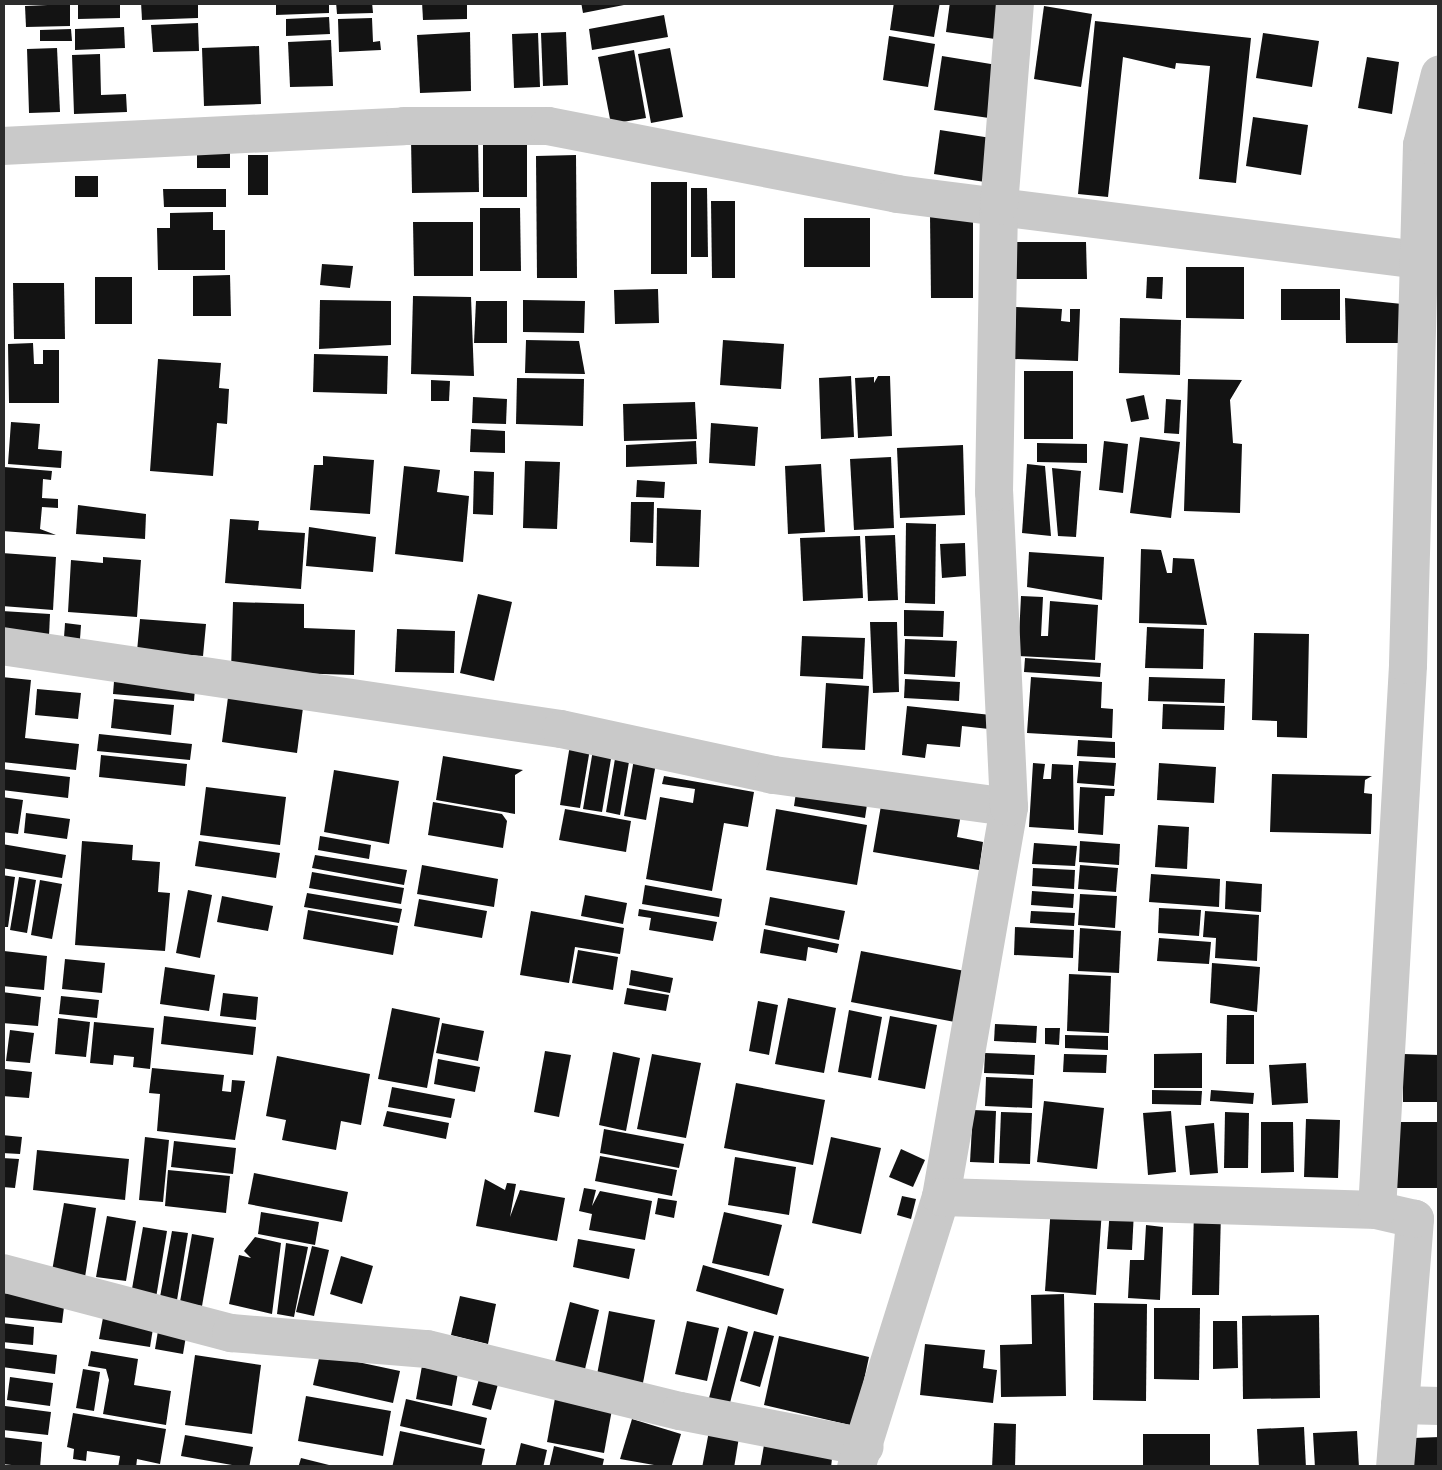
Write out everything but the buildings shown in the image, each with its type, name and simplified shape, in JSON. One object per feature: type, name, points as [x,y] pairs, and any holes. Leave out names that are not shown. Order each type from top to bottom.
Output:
[{"type":"street","points":[[2,1272],[231,1333],[427,1348],[860,1457],[941,1197],[1009,807],[994,492],[999,206],[1015,2]]},
{"type":"street","points":[[1377,1210],[1428,348],[1419,260],[1422,145],[1440,74]]},
{"type":"street","points":[[2,146],[404,126],[548,126],[897,194],[1419,260]]},
{"type":"street","points":[[2,646],[561,728],[774,775],[1009,807]]},
{"type":"street","points":[[941,1197],[1377,1210],[1415,1219],[1396,1468]]},
{"type":"street","points":[[1400,1405],[1440,1406]]}]
